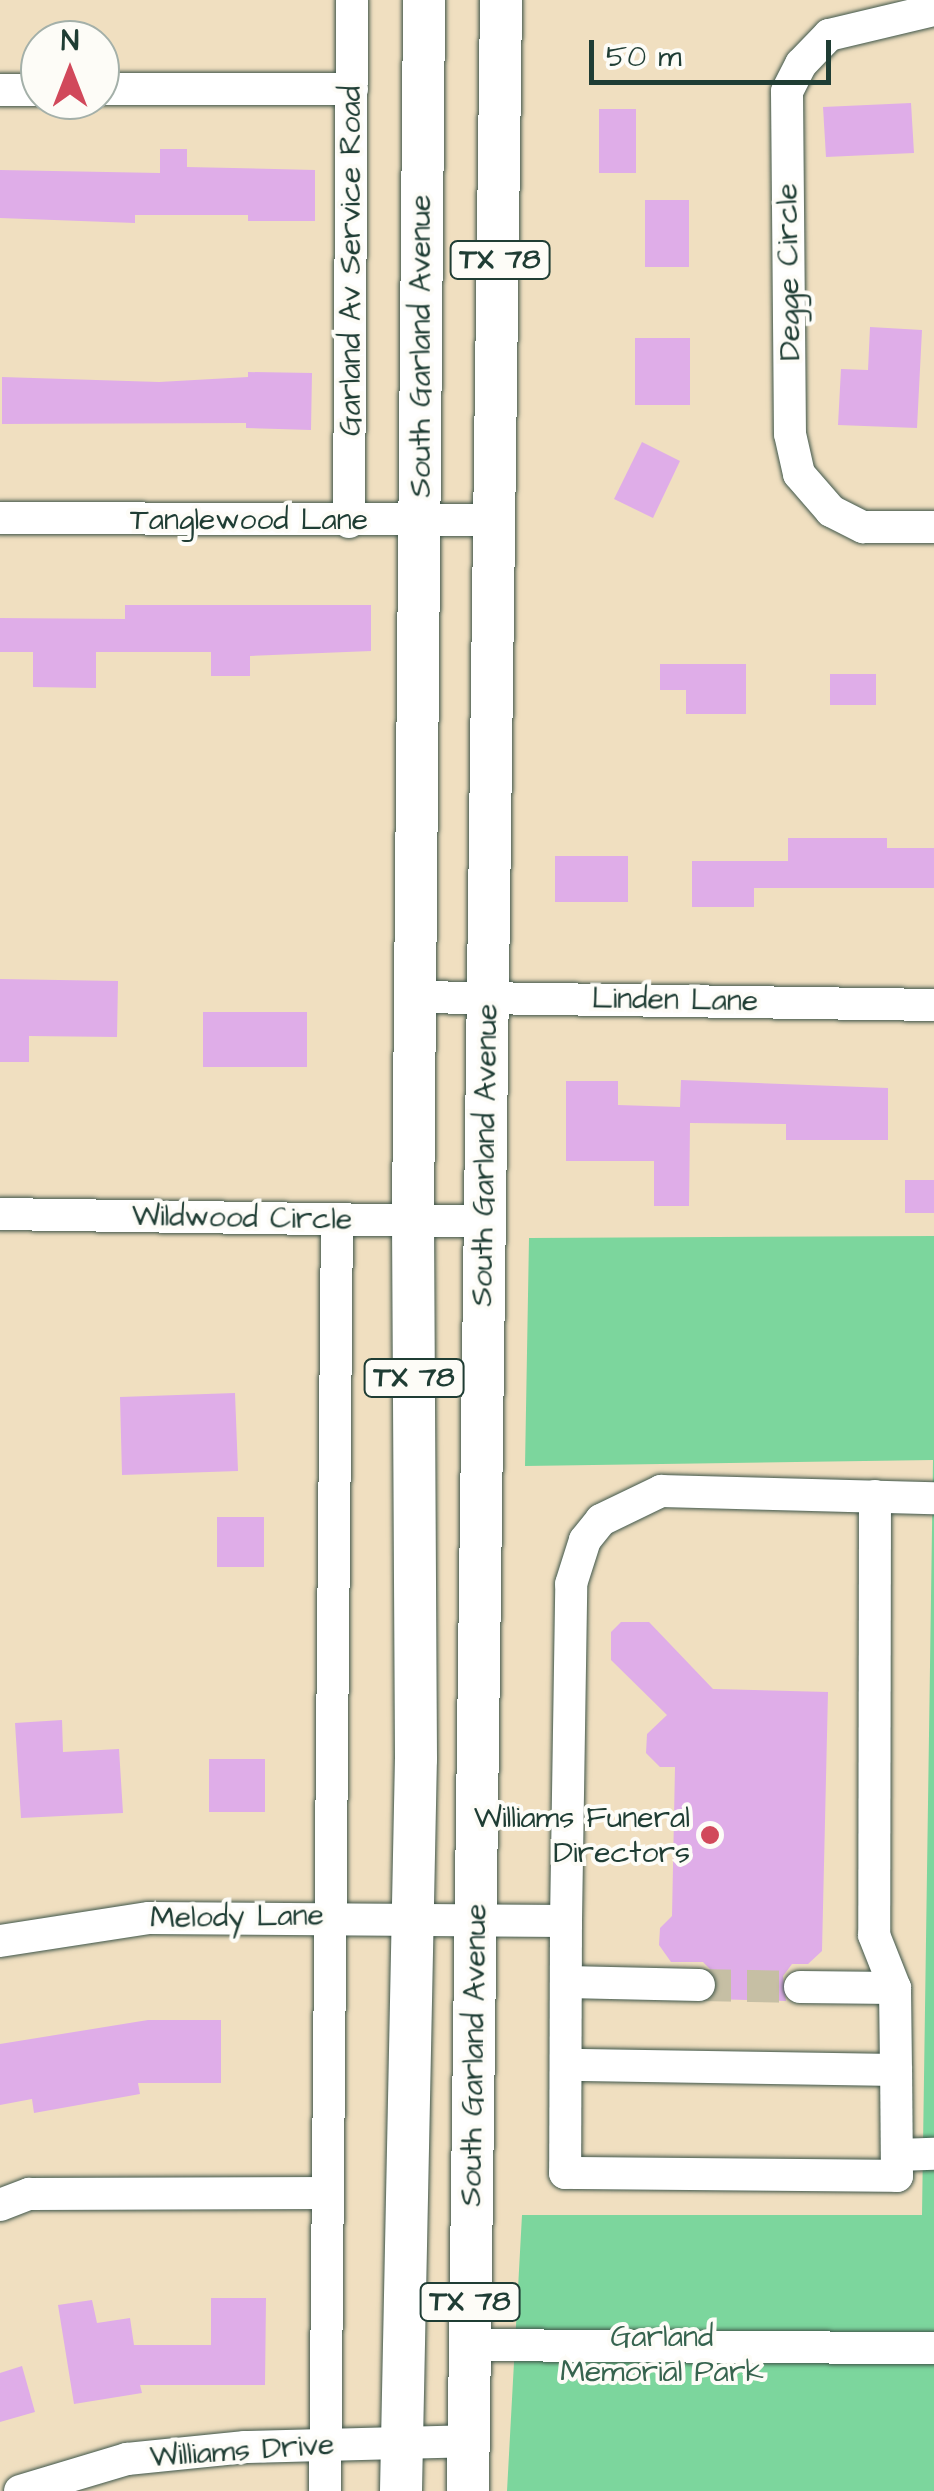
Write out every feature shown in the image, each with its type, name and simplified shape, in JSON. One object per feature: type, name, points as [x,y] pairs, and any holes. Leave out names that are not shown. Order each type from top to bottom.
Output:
[{"type":"main road","name":"South Garland Avenue","points":[[401,2491],[414,1916],[413,1220],[424,0]]},
{"type":"main road","name":"South Garland Avenue","points":[[468,2491],[487,997],[498,520],[501,0]]},
{"type":"street","name":"Garland Av Service Road","points":[[349,522],[352,0]]},
{"type":"street","name":"Degge Circle","points":[[934,10],[829,35],[801,64],[787,92],[790,434],[799,474],[830,511],[863,528],[934,527]]},
{"type":"street","points":[[120,90],[352,89]]},
{"type":"street","name":"Tanglewood Lane","points":[[0,518],[498,520]]},
{"type":"street","name":"Linden Lane","points":[[415,998],[934,1005]]},
{"type":"street","name":"Wildwood Circle","points":[[0,1214],[484,1222]]},
{"type":"street","points":[[325,2491],[338,1219]]},
{"type":"street","points":[[874,1496],[874,1935],[894,1988],[897,2176],[565,2174],[571,1584],[585,1540],[622,1504],[661,1491],[874,1496],[934,1498]]},
{"type":"street","name":"Melody Lane","points":[[0,1941],[130,1920],[331,1914],[566,1921]]},
{"type":"street","points":[[567,1982],[700,1985]]},
{"type":"street","points":[[800,1987],[894,1988]]},
{"type":"street","points":[[567,2065],[896,2070]]},
{"type":"street","points":[[897,2154],[934,2154]]},
{"type":"street","points":[[0,2205],[30,2194],[326,2193]]},
{"type":"street","points":[[470,2345],[934,2348]]},
{"type":"street","name":"Williams Drive","points":[[20,2491],[128,2460],[326,2444],[469,2441]]},
{"type":"green space","name":"Garland Memorial Park","points":[[934,1236],[934,2491],[507,2491],[522,2215],[922,2215],[933,1460],[525,1466],[529,1238]]},
{"type":"building","points":[[911,103],[914,153],[826,157],[823,107]]},
{"type":"building","points":[[599,109],[636,109],[636,173],[599,173]]},
{"type":"building","points":[[160,149],[187,149],[187,167],[315,170],[315,221],[248,221],[248,215],[135,215],[135,223],[0,218],[0,170],[160,173]]},
{"type":"building","points":[[645,200],[689,200],[689,267],[645,267]]},
{"type":"building","points":[[870,327],[922,330],[917,428],[838,425],[841,369],[868,370]]},
{"type":"building","points":[[635,338],[690,338],[690,405],[635,405]]},
{"type":"building","points":[[248,372],[312,373],[311,430],[246,428],[246,423],[2,424],[2,377],[159,382],[248,377]]},
{"type":"building","points":[[642,442],[680,461],[653,518],[614,499]]},
{"type":"building","points":[[125,605],[371,605],[371,651],[250,656],[250,676],[211,676],[211,652],[96,652],[96,688],[33,687],[33,652],[0,652],[0,618],[125,619]]},
{"type":"building","points":[[660,664],[746,664],[746,714],[686,714],[686,690],[660,690]]},
{"type":"building","points":[[830,674],[876,674],[876,705],[830,705]]},
{"type":"building","points":[[788,838],[887,838],[887,848],[934,848],[934,888],[754,888],[754,907],[692,907],[692,861],[788,861]]},
{"type":"building","points":[[555,856],[628,856],[628,902],[555,902]]},
{"type":"building","points":[[0,979],[118,981],[117,1037],[29,1036],[29,1062],[0,1062]]},
{"type":"building","points":[[203,1012],[307,1012],[307,1067],[203,1067]]},
{"type":"building","points":[[681,1080],[888,1088],[888,1140],[786,1140],[786,1124],[690,1123],[689,1206],[654,1206],[654,1161],[566,1161],[566,1081],[618,1081],[618,1105],[680,1107]]},
{"type":"building","points":[[905,1180],[934,1180],[934,1213],[905,1213]]},
{"type":"building","points":[[235,1393],[238,1471],[122,1475],[120,1397]]},
{"type":"building","points":[[217,1517],[264,1517],[264,1567],[217,1567]]},
{"type":"building","points":[[621,1622],[649,1622],[713,1689],[828,1692],[822,1951],[808,1964],[792,1964],[783,1976],[786,2001],[713,1999],[719,1984],[703,1962],[671,1962],[659,1945],[660,1928],[672,1916],[675,1767],[660,1767],[646,1753],[647,1734],[667,1715],[611,1660],[611,1632]]},
{"type":"building","points":[[62,1720],[63,1752],[119,1749],[123,1813],[21,1818],[15,1723]]},
{"type":"building","points":[[209,1759],[265,1759],[265,1812],[209,1812]]},
{"type":"building","points":[[148,2020],[221,2020],[221,2083],[138,2083],[140,2094],[34,2113],[32,2099],[0,2105],[0,2044]]},
{"type":"building","points":[[211,2298],[266,2298],[265,2385],[140,2385],[142,2393],[74,2404],[58,2305],[92,2300],[97,2323],[130,2318],[134,2345],[211,2345]]},
{"type":"building","points":[[22,2366],[35,2412],[0,2422],[0,2373]]},
{"type":"tunnel","points":[[699,1985],[800,1987]]},
{"type":"place","name":"Williams Funeral Directors","points":[[710,1835]]}]
